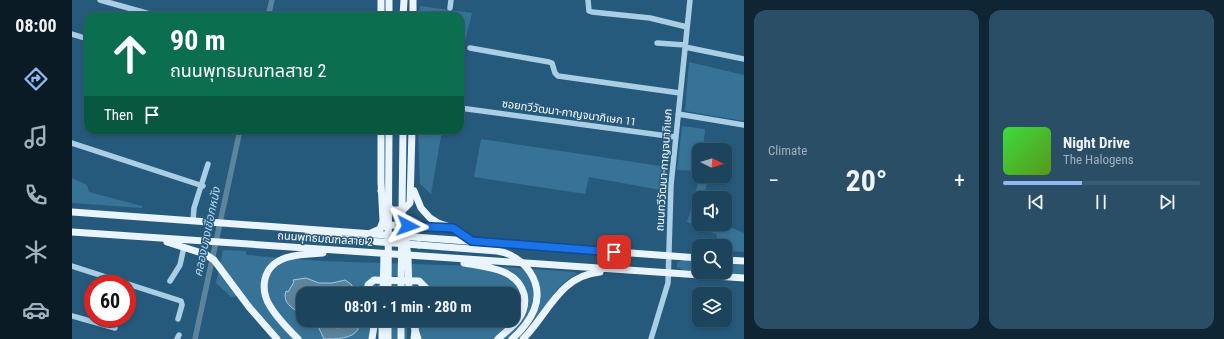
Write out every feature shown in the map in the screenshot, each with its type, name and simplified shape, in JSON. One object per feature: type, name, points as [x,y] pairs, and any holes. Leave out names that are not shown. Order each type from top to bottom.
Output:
[{"type":"main road","points":[[381,0],[381,12]]},
{"type":"main road","points":[[389,0],[389,12]]},
{"type":"main road","points":[[403,12],[404,0]]},
{"type":"main road","points":[[413,0],[413,12]]},
{"type":"main road","points":[[381,134],[381,191],[384,219],[381,228]]},
{"type":"main road","points":[[388,287],[389,134]]},
{"type":"main road","points":[[402,134],[402,287]]},
{"type":"main road","points":[[381,191],[390,209],[398,211],[405,209],[410,203],[412,199],[412,134]]},
{"type":"main road","points":[[412,173],[416,197],[424,212],[438,223],[453,228],[472,241]]},
{"type":"main road","name":"ถนนพุทธมณฑลสาย 2","points":[[72,212],[692,258]]},
{"type":"main road","points":[[402,218],[408,257],[409,287]]},
{"type":"main road","points":[[369,234],[391,225],[453,228]]},
{"type":"main road","points":[[284,228],[342,239],[497,251],[508,254],[519,260],[533,277],[537,297],[535,309],[528,321],[512,339]]},
{"type":"main road","name":"ถนนพุทธมณฑลสาย 2","points":[[72,232],[744,278]]},
{"type":"main road","points":[[381,287],[388,233]]},
{"type":"main road","points":[[155,238],[205,254],[216,262],[249,307],[277,339]]},
{"type":"main road","points":[[298,339],[273,311],[267,300],[265,281],[269,270],[278,261],[297,255],[355,252]]},
{"type":"main road","points":[[440,257],[502,271],[515,279],[522,288],[525,297],[524,308],[518,320],[498,339]]},
{"type":"main road","points":[[732,261],[744,262]]},
{"type":"main road","points":[[523,339],[571,281],[593,272],[630,271]]},
{"type":"main road","points":[[383,274],[383,287]]},
{"type":"main road","points":[[368,287],[368,285],[374,280],[420,281],[424,284],[425,287]]},
{"type":"main road","points":[[372,339],[375,327]]},
{"type":"main road","points":[[376,327],[377,339]]},
{"type":"main road","points":[[382,327],[382,339]]},
{"type":"main road","points":[[388,327],[388,339]]},
{"type":"main road","points":[[401,327],[402,339]]},
{"type":"main road","points":[[414,327],[418,339]]},
{"type":"main road","points":[[414,339],[415,327]]},
{"type":"street","points":[[100,0],[143,12]]},
{"type":"street","points":[[450,8],[451,0]]},
{"type":"street","points":[[588,0],[589,11],[592,12],[650,18],[687,27]]},
{"type":"street","name":"ถนนทวีวัฒนา-กาญจนาภิเษก","points":[[651,339],[667,288],[675,137],[690,0]]},
{"type":"street","points":[[72,34],[84,38]]},
{"type":"street","points":[[657,43],[685,46],[744,59]]},
{"type":"street","points":[[470,48],[549,62],[552,63],[555,73],[558,76],[680,93]]},
{"type":"street","name":"ซอยทวีวัฒนา-กาญจนาภิเษก 11","points":[[464,109],[675,137]]},
{"type":"street","points":[[678,114],[744,125]]},
{"type":"street","points":[[72,143],[203,186]]},
{"type":"street","points":[[193,221],[194,208],[203,186],[208,164]]},
{"type":"street","points":[[170,281],[180,265],[184,247]]},
{"type":"street","points":[[72,266],[181,301],[182,305],[178,319]]},
{"type":"street","points":[[72,316],[115,328]]},
{"type":"shaded area","points":[[420,6],[472,13],[464,45],[464,12],[419,12]]},
{"type":"shaded area","points":[[689,62],[744,75],[744,121],[685,111]]},
{"type":"shaded area","points":[[682,126],[705,129],[704,143],[692,143],[692,171],[677,170]]},
{"type":"shaded area","points":[[418,134],[441,134],[431,194],[420,184]]},
{"type":"shaded area","points":[[481,139],[667,167],[666,191],[589,177],[585,194],[474,177]]},
{"type":"shaded area","points":[[72,178],[87,185],[89,192],[142,206],[142,208],[72,203]]},
{"type":"shaded area","points":[[698,183],[707,183],[705,191],[696,191]]},
{"type":"shaded area","points":[[692,204],[692,224],[687,222]]},
{"type":"shaded area","points":[[732,228],[744,233],[744,252],[732,251],[732,239],[716,239],[717,235],[708,231],[732,231]]},
{"type":"shaded area","points":[[223,250],[246,251],[246,255],[320,261],[505,267],[574,272],[577,274],[569,278],[563,284],[527,328],[509,339],[415,339],[418,327],[520,327],[520,287],[428,287],[424,282],[409,277],[376,276],[376,287],[296,287],[296,327],[375,327],[375,339],[281,339],[242,296],[231,297],[216,283]]},
{"type":"shaded area","points":[[684,260],[692,261],[692,271],[683,270],[677,267],[677,262]]},
{"type":"shaded area","points":[[732,264],[744,265],[744,275],[732,274]]},
{"type":"shaded area","points":[[306,278],[319,283],[332,283],[345,280],[352,285],[352,287],[296,287],[296,310],[289,305],[285,299],[286,291],[288,292],[294,282],[293,280]]},
{"type":"shaded area","points":[[377,282],[417,287],[377,287]]},
{"type":"shaded area","points":[[318,327],[358,327],[356,332],[348,337],[324,339]]},
{"type":"shaded area","points":[[385,327],[407,327],[407,339],[384,339]]},
{"type":"waterway","name":"คลองบางเชือกหนัง","points":[[269,12],[272,0]]},
{"type":"waterway","name":"คลองบางเชือกหนัง","points":[[195,339],[239,134]]},
{"type":"route","points":[[408,226],[453,228],[472,241],[614,252]]}]
